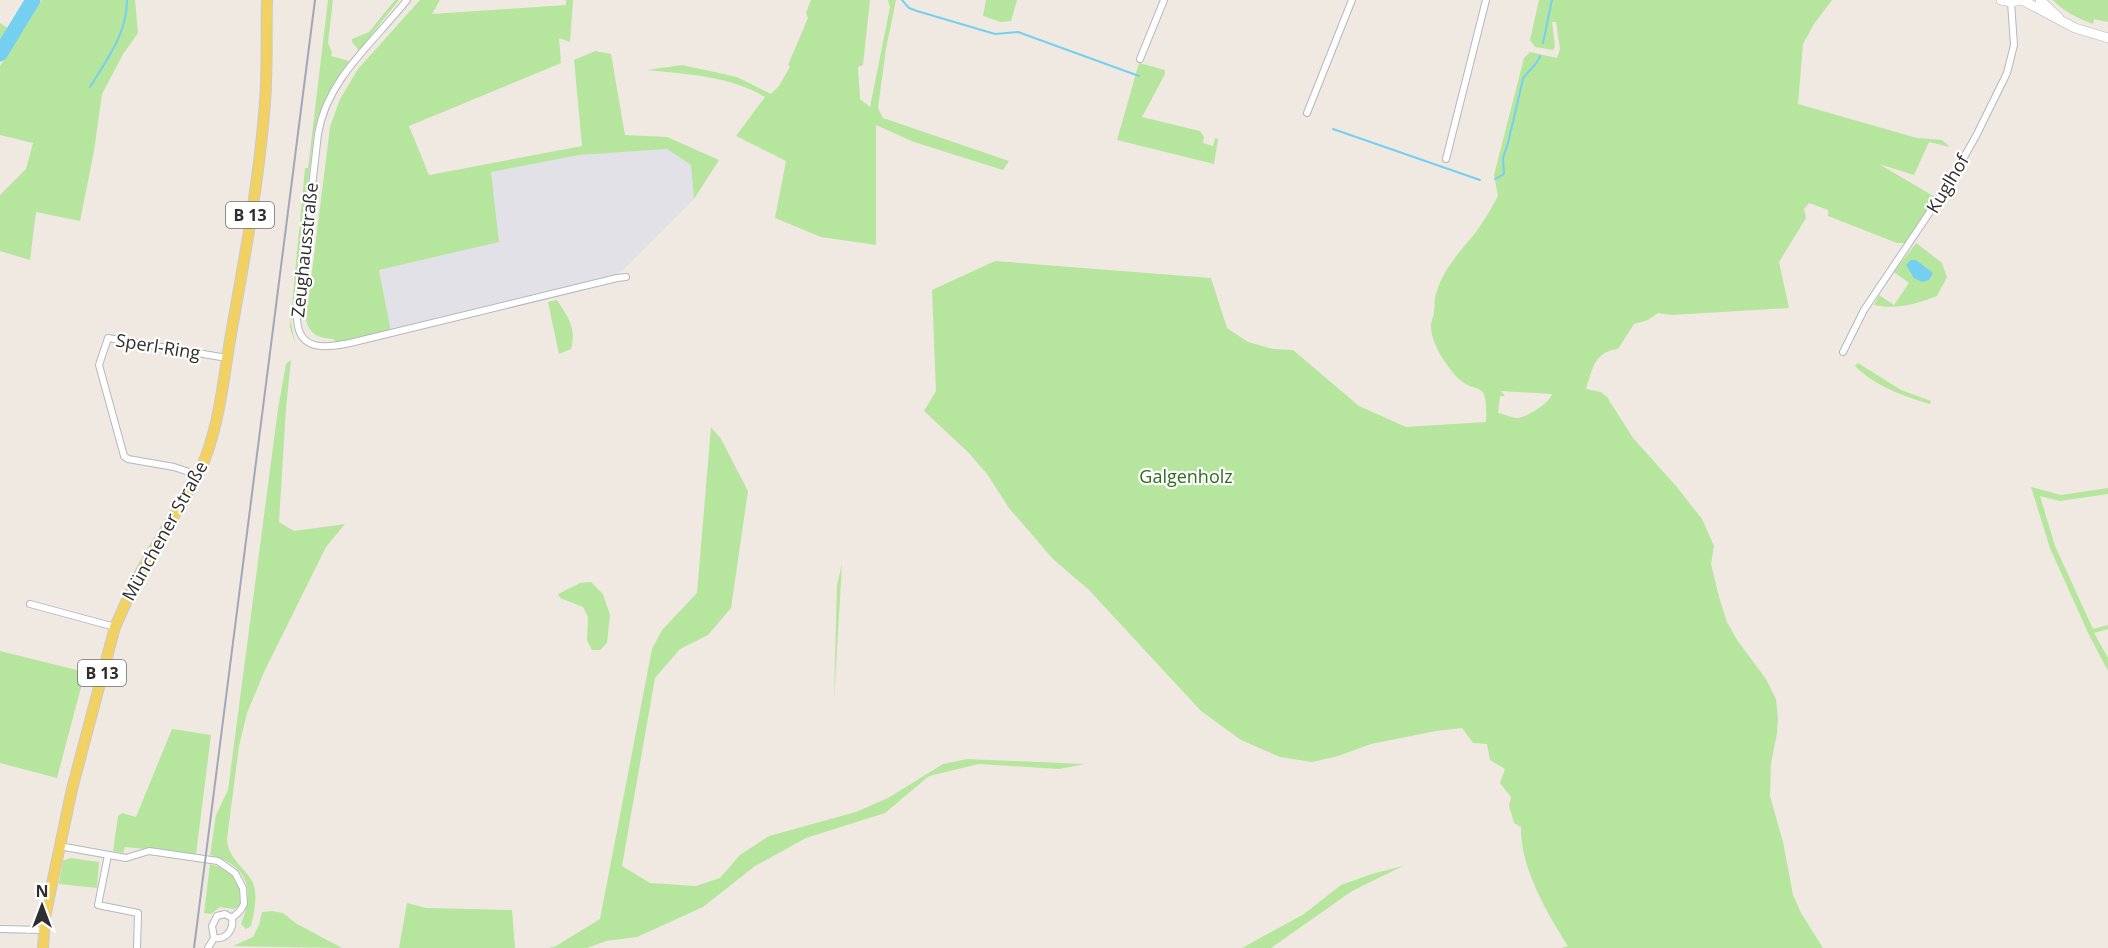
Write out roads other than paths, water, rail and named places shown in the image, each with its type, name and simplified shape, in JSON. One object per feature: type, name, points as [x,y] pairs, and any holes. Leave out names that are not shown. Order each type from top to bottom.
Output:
[{"type":"main road","name":"Münchener Straße","points":[[43,948],[43,930],[59,846],[98,686],[116,627],[136,580],[198,475],[206,458],[213,432],[261,145],[266,96],[267,0]]},
{"type":"street","name":"Zeughausstraße","points":[[407,0],[342,76],[322,114],[297,318],[302,336],[308,342],[321,347],[350,343],[626,277]]},
{"type":"street","points":[[1140,59],[1164,0]]},
{"type":"street","points":[[1307,113],[1352,0]]},
{"type":"street","points":[[1446,159],[1486,0]]},
{"type":"street","points":[[2040,0],[2063,22]]},
{"type":"street","points":[[2014,1],[2090,33],[2108,38]]},
{"type":"street","name":"Kuglhof","points":[[1843,352],[1864,310],[1950,182],[2007,73],[2014,45],[2014,1]]},
{"type":"street","name":"Sperl-Ring","points":[[198,475],[180,468],[128,459],[124,456],[99,365],[100,358],[108,338],[227,358]]},
{"type":"street","points":[[30,604],[116,627]]},
{"type":"street","points":[[59,846],[126,858],[152,852],[214,860],[226,865],[238,877],[244,893],[243,907],[232,918]]},
{"type":"street","points":[[108,855],[98,905],[138,913],[137,948]]},
{"type":"street","points":[[208,948],[214,938],[212,926],[217,916],[225,914],[232,918]]},
{"type":"street","points":[[214,938],[220,938],[230,932],[233,925],[232,918]]},
{"type":"street","points":[[0,929],[43,930]]},
{"type":"water","points":[[1911,260],[1916,260],[1933,273],[1929,280],[1922,282],[1914,278],[1906,265]]},
{"type":"waterway","points":[[0,54],[33,0]]},
{"type":"waterway","points":[[90,87],[120,35],[127,0]]},
{"type":"waterway","points":[[902,0],[909,8],[917,11],[995,34],[1018,32],[1139,76]]},
{"type":"waterway","points":[[1543,43],[1552,0]]},
{"type":"waterway","points":[[1495,179],[1504,174],[1503,158],[1523,79],[1540,56]]},
{"type":"waterway","points":[[1333,129],[1480,180]]},
{"type":"railway","points":[[194,948],[315,0]]},
{"type":"park label","name":"Galgenholz","points":[[1186,477]]}]
